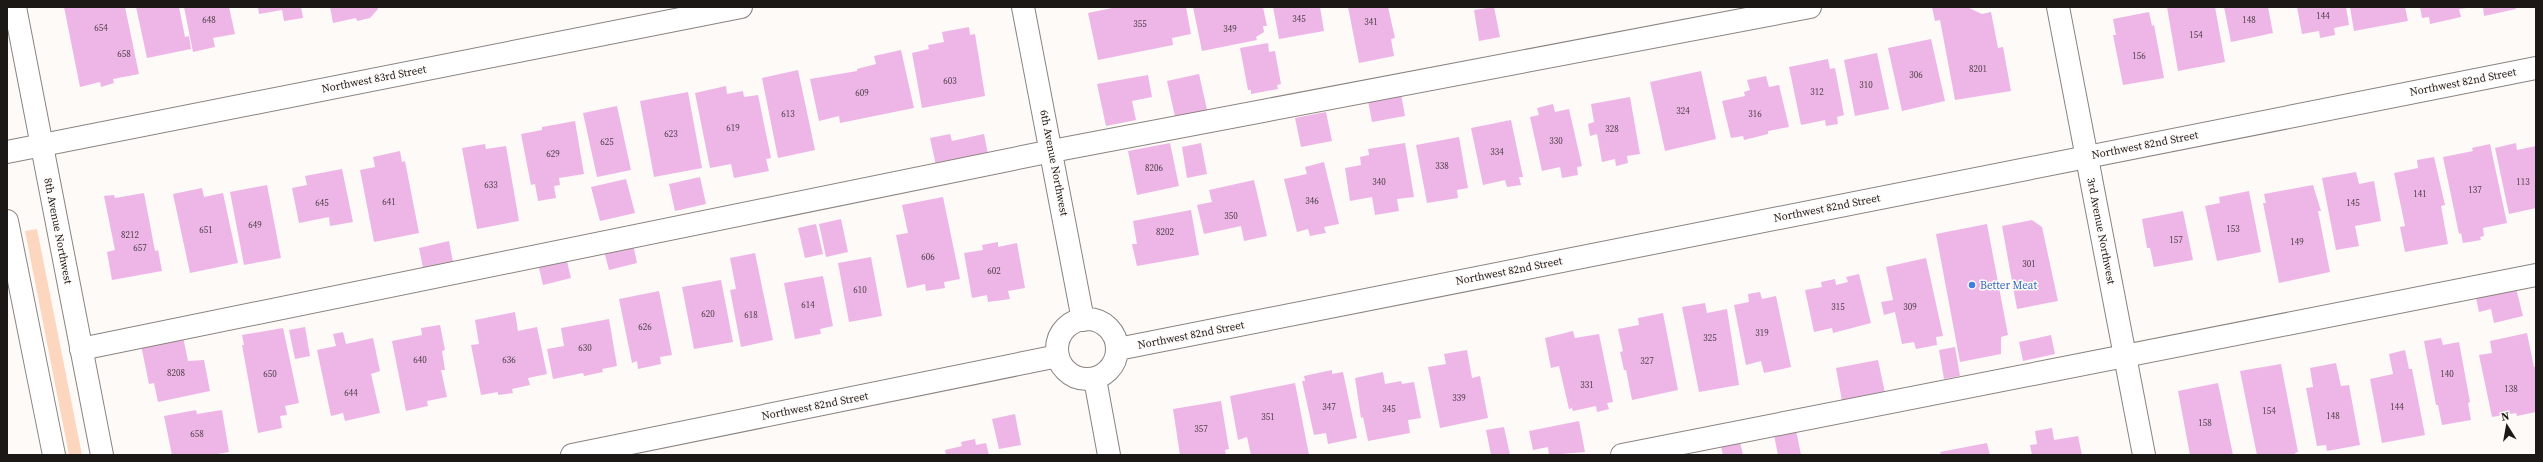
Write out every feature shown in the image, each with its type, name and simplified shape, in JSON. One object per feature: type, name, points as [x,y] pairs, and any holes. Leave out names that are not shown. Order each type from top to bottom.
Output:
[{"type":"street","name":"8th Avenue Northwest","points":[[15,7],[102,455]]},
{"type":"street","name":"Northwest 83rd Street","points":[[7,152],[741,7]]},
{"type":"street","name":"6th Avenue Northwest","points":[[1023,7],[1052,151],[1083,320]]},
{"type":"street","points":[[81,348],[1052,151],[1810,7]]},
{"type":"street","name":"3rd Avenue Northwest","points":[[2058,7],[2144,455]]},
{"type":"street","name":"Northwest 82nd Street","points":[[1118,349],[2536,68]]},
{"type":"street","points":[[7,221],[54,455]]},
{"type":"street","points":[[1622,455],[2536,275]]},
{"type":"street","points":[[1083,320],[1096,320],[1105,324],[1112,331],[1118,349],[1116,359],[1111,368],[1095,379],[1084,380],[1073,376],[1066,371],[1058,356],[1058,342],[1062,333],[1069,325],[1083,320]]},
{"type":"street","name":"Northwest 82nd Street","points":[[572,455],[1058,356]]},
{"type":"street","points":[[1095,379],[1109,455]]},
{"type":"shaded area","points":[[37,229],[82,455],[69,455],[25,231]]},
{"type":"building","points":[[64,7],[125,7],[139,74],[113,79],[114,83],[101,87],[100,82],[80,87]]},
{"type":"building","points":[[136,7],[179,7],[185,37],[189,36],[191,49],[147,58]]},
{"type":"building","points":[[184,7],[229,7],[235,34],[213,38],[215,47],[193,52]]},
{"type":"building","points":[[258,7],[301,7],[303,18],[284,21],[282,10],[259,14]]},
{"type":"building","points":[[330,7],[377,7],[378,9],[370,18],[357,21],[356,18],[333,23]]},
{"type":"building","points":[[1117,7],[1186,7],[1191,34],[1172,38],[1173,45],[1098,60],[1088,13]]},
{"type":"building","points":[[1193,7],[1263,7],[1267,26],[1263,26],[1264,32],[1256,37],[1257,40],[1202,51]]},
{"type":"building","points":[[1273,7],[1320,7],[1324,31],[1279,39]]},
{"type":"building","points":[[1348,7],[1388,7],[1395,38],[1391,39],[1394,56],[1359,63]]},
{"type":"building","points":[[1494,7],[1500,37],[1479,41],[1474,10]]},
{"type":"building","points":[[1932,7],[1967,7],[1982,14],[1991,12],[1998,48],[2003,47],[2011,91],[1955,100],[1940,20],[1935,21]]},
{"type":"building","points":[[2167,7],[2215,7],[2225,62],[2178,71]]},
{"type":"building","points":[[2224,7],[2268,7],[2273,33],[2231,42]]},
{"type":"building","points":[[2297,7],[2346,7],[2349,25],[2334,28],[2335,35],[2320,38],[2319,31],[2302,34]]},
{"type":"building","points":[[2350,7],[2405,7],[2408,21],[2354,31]]},
{"type":"building","points":[[2420,7],[2467,8],[2459,9],[2461,17],[2430,24],[2429,17],[2422,18]]},
{"type":"building","points":[[2483,7],[2515,7],[2516,9],[2484,16]]},
{"type":"building","points":[[2149,12],[2152,26],[2154,25],[2164,78],[2123,85],[2113,35],[2116,35],[2113,19]]},
{"type":"building","points":[[969,27],[970,35],[975,34],[985,96],[922,108],[912,53],[929,49],[928,45],[944,42],[942,32]]},
{"type":"building","points":[[1931,39],[1945,101],[1902,111],[1888,48]]},
{"type":"building","points":[[1268,43],[1269,52],[1275,51],[1281,84],[1277,85],[1278,89],[1251,94],[1251,90],[1248,90],[1240,48]]},
{"type":"building","points":[[901,50],[914,108],[840,123],[839,116],[819,121],[810,79],[857,71],[857,69],[876,64],[874,56]]},
{"type":"building","points":[[1877,53],[1889,109],[1855,116],[1844,60]]},
{"type":"building","points":[[1828,59],[1830,69],[1835,68],[1844,115],[1837,117],[1838,124],[1826,126],[1825,120],[1801,125],[1789,67]]},
{"type":"building","points":[[798,70],[815,150],[778,158],[762,78]]},
{"type":"building","points":[[1701,71],[1716,139],[1665,151],[1650,82]]},
{"type":"building","points":[[1199,74],[1208,114],[1176,121],[1167,81]]},
{"type":"building","points":[[1148,75],[1152,97],[1132,101],[1136,120],[1106,126],[1097,84]]},
{"type":"building","points":[[1766,76],[1769,87],[1779,85],[1789,127],[1768,131],[1768,134],[1744,140],[1743,136],[1731,138],[1722,101],[1745,96],[1744,92],[1750,90],[1747,80]]},
{"type":"building","points":[[726,86],[727,94],[743,91],[744,97],[758,95],[771,158],[766,159],[769,171],[734,178],[731,164],[710,168],[695,93]]},
{"type":"building","points":[[688,92],[702,168],[654,177],[640,101]]},
{"type":"building","points":[[1401,94],[1405,116],[1372,122],[1368,101]]},
{"type":"building","points":[[1630,97],[1640,154],[1627,156],[1628,163],[1616,166],[1615,159],[1602,162],[1597,134],[1590,136],[1588,124],[1594,122],[1591,104]]},
{"type":"building","points":[[1553,104],[1555,112],[1569,109],[1582,166],[1577,167],[1578,175],[1562,178],[1560,167],[1542,171],[1530,117],[1539,115],[1537,108]]},
{"type":"building","points":[[617,106],[631,170],[597,177],[583,113]]},
{"type":"building","points":[[1326,112],[1332,141],[1301,147],[1295,118]]},
{"type":"building","points":[[1511,120],[1523,177],[1519,177],[1521,185],[1507,187],[1505,180],[1483,185],[1471,128]]},
{"type":"building","points":[[575,121],[584,174],[559,178],[560,185],[554,186],[556,198],[538,201],[535,184],[531,185],[521,134],[542,130],[542,127]]},
{"type":"building","points":[[950,134],[952,141],[984,134],[989,159],[937,170],[930,138]]},
{"type":"building","points":[[1459,137],[1468,188],[1457,190],[1458,198],[1427,203],[1416,145]]},
{"type":"building","points":[[1170,143],[1179,186],[1137,195],[1128,151]]},
{"type":"building","points":[[1201,143],[1207,174],[1187,178],[1182,147]]},
{"type":"building","points":[[1405,143],[1414,197],[1397,199],[1399,211],[1375,215],[1372,197],[1350,201],[1345,168],[1361,165],[1360,157],[1369,155],[1368,149]]},
{"type":"building","points":[[2516,143],[2517,150],[2536,146],[2536,208],[2509,214],[2495,148]]},
{"type":"building","points":[[485,144],[486,149],[506,146],[519,221],[477,229],[462,148]]},
{"type":"building","points":[[2490,144],[2507,223],[2483,228],[2484,236],[2480,237],[2481,240],[2463,243],[2461,233],[2459,234],[2443,157],[2473,151],[2472,148]]},
{"type":"building","points":[[400,151],[402,162],[405,161],[419,233],[374,242],[360,170],[375,167],[373,157]]},
{"type":"building","points":[[2434,157],[2445,205],[2441,206],[2448,244],[2405,252],[2400,227],[2405,226],[2394,173],[2418,168],[2417,160]]},
{"type":"building","points":[[1324,162],[1339,224],[1324,227],[1326,233],[1310,236],[1308,229],[1297,232],[1284,179],[1307,174],[1305,167]]},
{"type":"building","points":[[342,169],[353,222],[330,226],[329,217],[299,223],[292,188],[307,185],[305,176]]},
{"type":"building","points":[[2356,172],[2359,184],[2374,181],[2381,221],[2355,226],[2359,246],[2336,250],[2322,178]]},
{"type":"building","points":[[700,177],[706,204],[675,211],[669,184]]},
{"type":"building","points":[[626,179],[635,213],[600,221],[591,187]]},
{"type":"building","points":[[1254,180],[1267,236],[1244,241],[1241,226],[1204,234],[1197,205],[1212,202],[1209,190]]},
{"type":"building","points":[[267,185],[281,258],[244,265],[230,192]]},
{"type":"building","points":[[2313,185],[2321,211],[2318,211],[2330,272],[2279,283],[2263,203],[2266,203],[2264,194]]},
{"type":"building","points":[[202,188],[204,197],[223,193],[238,263],[190,273],[173,194]]},
{"type":"building","points":[[2249,191],[2261,252],[2217,261],[2205,206],[2220,203],[2219,197]]},
{"type":"building","points":[[144,193],[155,251],[158,250],[162,271],[112,280],[107,252],[115,250],[104,196],[114,195],[115,198]]},
{"type":"building","points":[[943,197],[960,279],[944,282],[945,288],[926,291],[925,284],[907,288],[896,235],[908,233],[902,205]]},
{"type":"building","points":[[1191,210],[1199,255],[1137,266],[1132,244],[1137,244],[1133,221]]},
{"type":"building","points":[[2183,211],[2193,260],[2154,267],[2150,248],[2147,248],[2142,219]]},
{"type":"building","points":[[841,219],[848,252],[826,257],[819,224]]},
{"type":"building","points":[[2032,220],[2042,227],[2058,301],[2017,309],[2002,226]]},
{"type":"building","points":[[816,224],[823,254],[805,258],[798,228]]},
{"type":"building","name":"Better Meat","points":[[1987,224],[2008,335],[2001,337],[2001,354],[1960,362],[1936,234]]},
{"type":"building","points":[[449,241],[453,262],[423,268],[419,248]]},
{"type":"building","points":[[998,242],[998,247],[1017,243],[1025,288],[1008,291],[1010,299],[988,302],[987,295],[972,298],[964,253],[983,250],[982,245]]},
{"type":"building","points":[[633,244],[637,263],[609,270],[604,251]]},
{"type":"building","points":[[755,253],[773,340],[741,347],[730,290],[736,289],[730,258]]},
{"type":"building","points":[[566,257],[571,278],[543,285],[538,264]]},
{"type":"building","points":[[871,257],[882,316],[849,322],[838,263]]},
{"type":"building","points":[[1926,258],[1943,336],[1936,337],[1937,345],[1916,349],[1914,342],[1902,344],[1895,312],[1884,315],[1881,302],[1893,300],[1886,267]]},
{"type":"building","points":[[1859,274],[1871,323],[1833,333],[1832,328],[1814,332],[1805,290],[1822,287],[1821,282],[1835,279],[1836,285],[1848,282],[1846,277]]},
{"type":"building","points":[[823,276],[833,326],[820,329],[821,334],[795,339],[784,283]]},
{"type":"building","points":[[721,280],[733,342],[694,349],[682,287]]},
{"type":"building","points":[[2515,284],[2523,316],[2494,323],[2491,309],[2479,312],[2475,293]]},
{"type":"building","points":[[659,291],[672,355],[660,357],[661,364],[638,369],[637,361],[632,363],[619,299]]},
{"type":"building","points":[[1760,292],[1762,299],[1776,296],[1791,367],[1764,373],[1761,361],[1746,365],[1734,305],[1749,302],[1748,294]]},
{"type":"building","points":[[1705,303],[1707,313],[1727,309],[1739,385],[1699,392],[1682,307]]},
{"type":"building","points":[[515,312],[518,331],[537,327],[547,374],[528,378],[530,385],[512,389],[513,393],[498,395],[498,392],[481,395],[471,345],[479,344],[475,320]]},
{"type":"building","points":[[1663,313],[1678,390],[1632,400],[1626,370],[1624,370],[1620,352],[1623,351],[1618,329],[1639,325],[1638,318]]},
{"type":"building","points":[[609,319],[617,366],[602,369],[603,372],[584,376],[583,373],[553,379],[547,349],[564,346],[561,328]]},
{"type":"building","points":[[440,325],[445,350],[442,351],[445,370],[441,370],[447,397],[427,401],[428,406],[406,411],[392,341],[422,335],[421,328]]},
{"type":"building","points":[[305,327],[310,356],[295,359],[289,330]]},
{"type":"building","points":[[283,328],[299,403],[285,406],[287,415],[280,416],[282,428],[258,433],[242,345],[244,345],[242,335]]},
{"type":"building","points":[[1573,331],[1575,338],[1599,334],[1613,402],[1607,403],[1609,409],[1597,412],[1596,406],[1573,411],[1572,408],[1569,409],[1559,366],[1551,368],[1545,338]]},
{"type":"building","points":[[343,332],[346,344],[373,338],[380,371],[371,374],[380,413],[345,421],[343,413],[331,416],[317,350],[336,346],[333,334]]},
{"type":"building","points":[[2527,333],[2534,367],[2536,366],[2536,412],[2517,416],[2516,413],[2492,417],[2479,355],[2492,353],[2490,341]]},
{"type":"building","points":[[2051,335],[2055,354],[2023,361],[2019,342]]},
{"type":"building","points":[[183,337],[188,361],[204,360],[210,391],[158,402],[154,383],[149,384],[141,345]]},
{"type":"building","points":[[2441,338],[2443,345],[2459,342],[2470,402],[2468,403],[2471,420],[2442,425],[2438,405],[2436,405],[2424,341]]},
{"type":"building","points":[[1955,347],[1960,376],[1944,379],[1939,350]]},
{"type":"building","points":[[1467,350],[1472,378],[1480,376],[1488,418],[1440,428],[1428,367],[1446,364],[1444,354]]},
{"type":"building","points":[[2405,350],[2409,369],[2412,369],[2425,435],[2382,443],[2370,379],[2393,374],[2389,354]]},
{"type":"building","points":[[1878,360],[1885,393],[1842,401],[1836,368]]},
{"type":"building","points":[[2336,363],[2341,386],[2349,385],[2360,445],[2327,451],[2326,445],[2317,446],[2306,388],[2313,387],[2310,368]]},
{"type":"building","points":[[2281,364],[2298,452],[2295,453],[2295,455],[2257,455],[2240,371]]},
{"type":"building","points":[[1332,370],[1332,374],[1343,372],[1357,438],[1328,444],[1326,433],[1314,435],[1302,381],[1305,381],[1304,376]]},
{"type":"building","points":[[1383,372],[1385,384],[1401,381],[1402,384],[1414,382],[1421,418],[1408,420],[1410,433],[1368,441],[1363,417],[1361,418],[1355,378]]},
{"type":"building","points":[[1295,383],[1309,455],[1251,455],[1247,437],[1238,440],[1230,396]]},
{"type":"building","points":[[2218,383],[2233,455],[2190,455],[2178,391]]},
{"type":"building","points":[[1221,401],[1229,449],[1225,450],[1226,455],[1180,455],[1173,409]]},
{"type":"building","points":[[196,410],[197,414],[222,410],[229,452],[212,455],[172,455],[164,416]]},
{"type":"building","points":[[1015,414],[1021,445],[999,449],[992,419]]},
{"type":"building","points":[[1579,421],[1585,452],[1549,455],[1548,447],[1533,450],[1529,431]]},
{"type":"building","points":[[1504,427],[1510,455],[1491,455],[1486,430]]},
{"type":"building","points":[[2052,428],[2054,440],[2078,436],[2082,455],[2032,455],[2030,445],[2037,444],[2035,431]]},
{"type":"building","points":[[1796,430],[1801,455],[1778,455],[1774,435]]},
{"type":"building","points":[[975,439],[976,445],[986,443],[989,455],[946,455],[945,450],[962,446],[961,442]]},
{"type":"building","points":[[1740,442],[1743,455],[1723,455],[1721,446]]},
{"type":"building","points":[[1987,443],[1990,455],[1941,455],[1940,452]]},
{"type":"place","name":"Better Meat","points":[[1972,285]]}]
